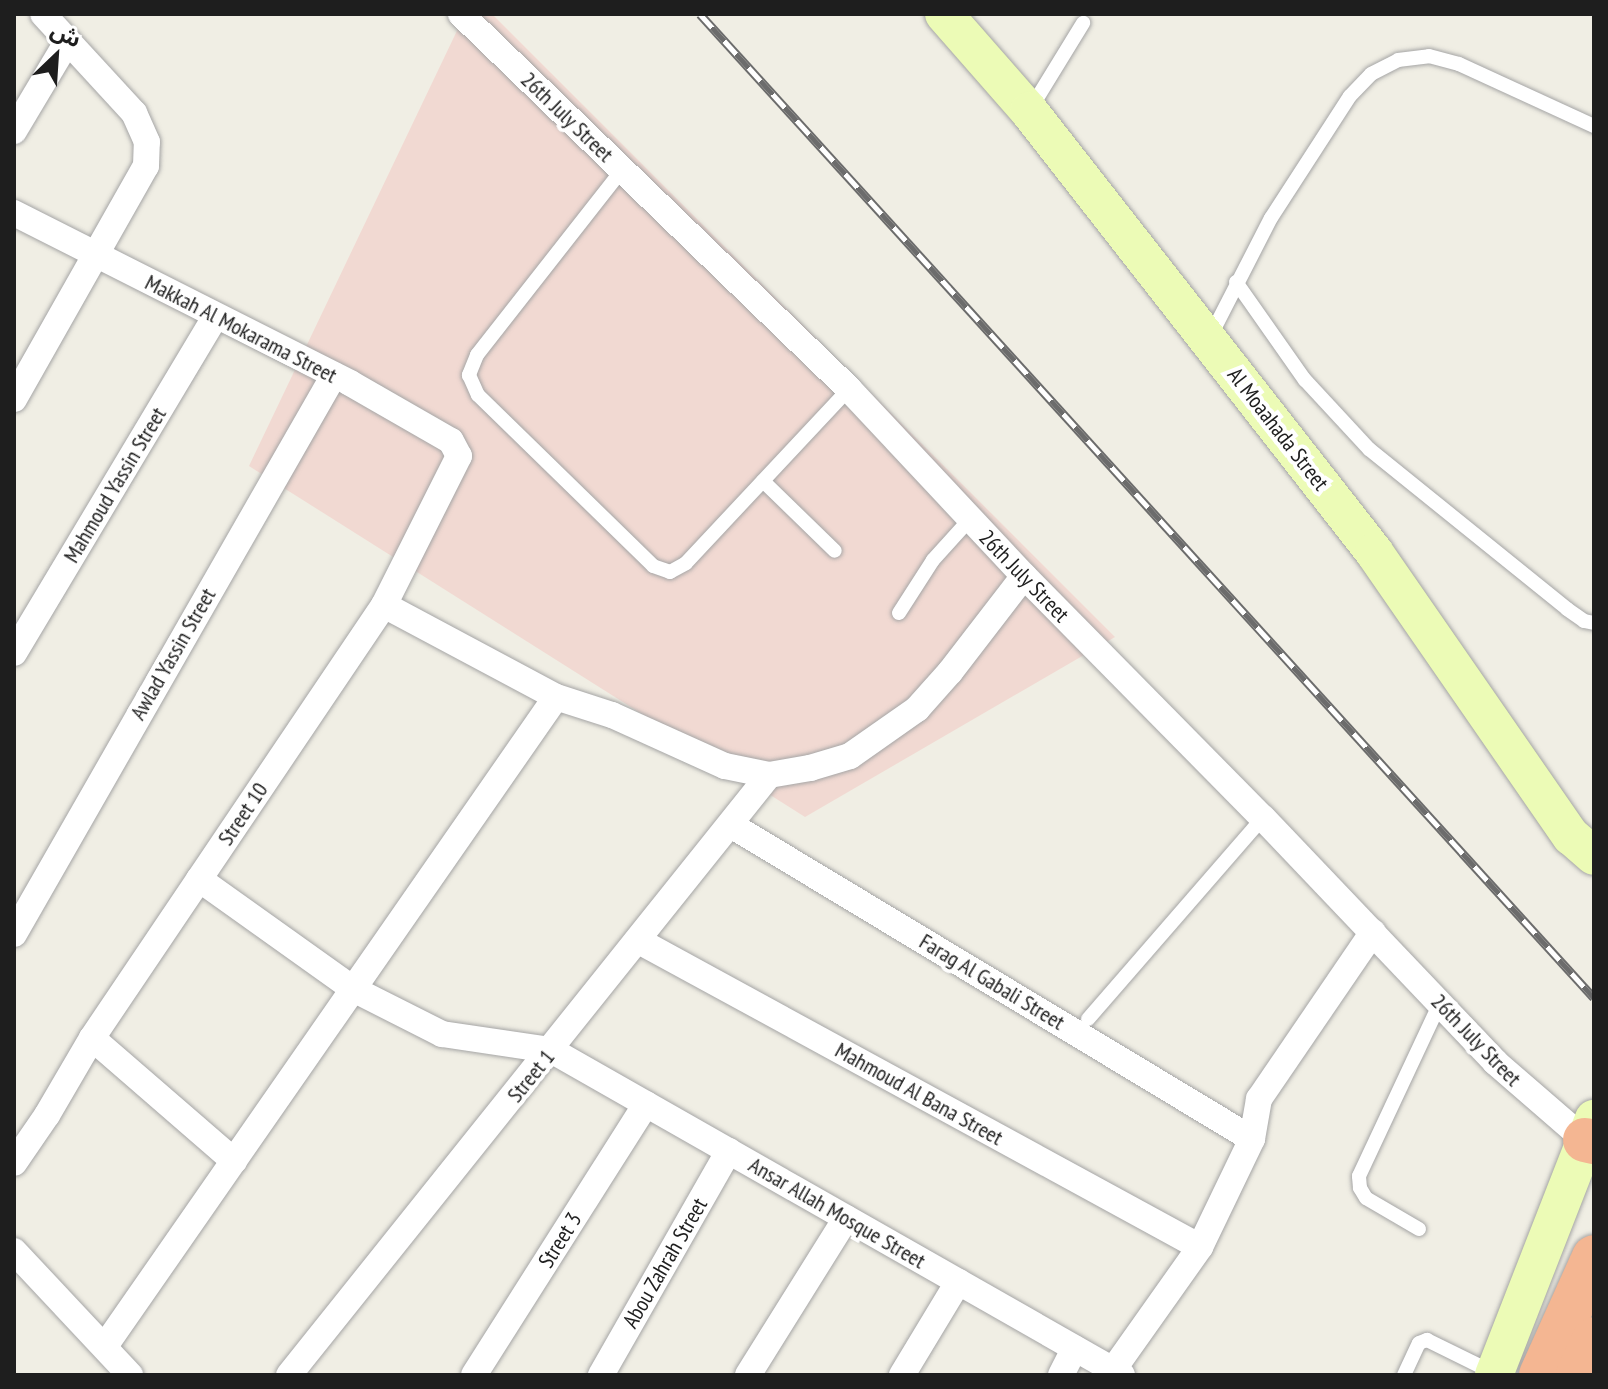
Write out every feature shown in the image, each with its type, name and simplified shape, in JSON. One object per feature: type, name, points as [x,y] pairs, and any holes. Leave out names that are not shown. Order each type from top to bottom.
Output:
[{"type":"highway","points":[[1541,1375],[1594,1257]]},
{"type":"highway","points":[[1578,1375],[1594,1339]]},
{"type":"main road","name":"Al Moaahada Street","points":[[944,14],[1029,111],[1374,552],[1571,836],[1594,856]]},
{"type":"main road","points":[[1494,1374],[1591,1134]]},
{"type":"street","points":[[14,399],[98,257],[146,166],[147,142],[134,113],[43,14]]},
{"type":"street","name":"26th July Street","points":[[461,14],[849,389],[1024,576],[1535,1100],[1591,1134]]},
{"type":"street","points":[[14,131],[67,42]]},
{"type":"street","name":"Makkah Al Mokarama Street","points":[[14,213],[334,375],[451,441],[459,456]]},
{"type":"street","name":"Mahmoud Yassin Street","points":[[14,653],[215,317]]},
{"type":"street","name":"Awlad Yassin Street","points":[[14,934],[334,375]]},
{"type":"street","name":"Street 10","points":[[14,1163],[47,1115],[92,1038],[384,605],[459,456]]},
{"type":"street","points":[[384,605],[556,697],[612,715],[725,766],[769,775],[810,768],[850,756],[917,709],[950,672],[1024,576]]},
{"type":"street","points":[[105,1346],[556,697]]},
{"type":"street","name":"Street 1","points":[[289,1375],[769,775]]},
{"type":"street","name":"Farag Al Gabali Street","points":[[731,825],[1252,1139]]},
{"type":"street","points":[[199,879],[353,989],[442,1034],[551,1050]]},
{"type":"street","points":[[1117,1372],[1200,1247],[1252,1139],[1259,1099],[1373,932]]},
{"type":"street","name":"Mahmoud Al Bana Street","points":[[639,941],[1200,1247]]},
{"type":"street","points":[[92,1038],[234,1161]]},
{"type":"street","name":"Ansar Allah Mosque Street","points":[[551,1050],[1117,1372]]},
{"type":"street","name":"Street 3","points":[[474,1375],[646,1104]]},
{"type":"street","name":"Abou Zahrah Street","points":[[601,1375],[729,1151]]},
{"type":"street","points":[[748,1375],[846,1218]]},
{"type":"street","points":[[14,1251],[130,1375]]},
{"type":"street","points":[[902,1375],[958,1282]]},
{"type":"street","points":[[1061,1375],[1075,1348]]},
{"type":"lane","points":[[1029,111],[1083,23]]},
{"type":"lane","points":[[1209,339],[1271,218],[1350,96],[1371,74],[1398,60],[1429,56],[1459,64],[1594,126]]},
{"type":"lane","points":[[622,170],[477,355],[471,364],[471,386],[661,571],[670,572],[686,563],[849,389]]},
{"type":"lane","points":[[1236,282],[1305,380],[1369,449],[1567,609],[1584,621],[1594,623]]},
{"type":"lane","points":[[763,481],[835,551]]},
{"type":"lane","points":[[899,613],[927,569],[970,519]]},
{"type":"lane","points":[[1088,1019],[1263,818]]},
{"type":"lane","points":[[1419,1229],[1366,1198],[1359,1176],[1440,1003]]},
{"type":"lane","points":[[1404,1375],[1419,1343],[1427,1340],[1494,1374]]},
{"type":"shaded area","points":[[465,14],[492,14],[1115,637],[805,817],[249,466]]},
{"type":"railway","points":[[700,14],[1594,998]]}]
